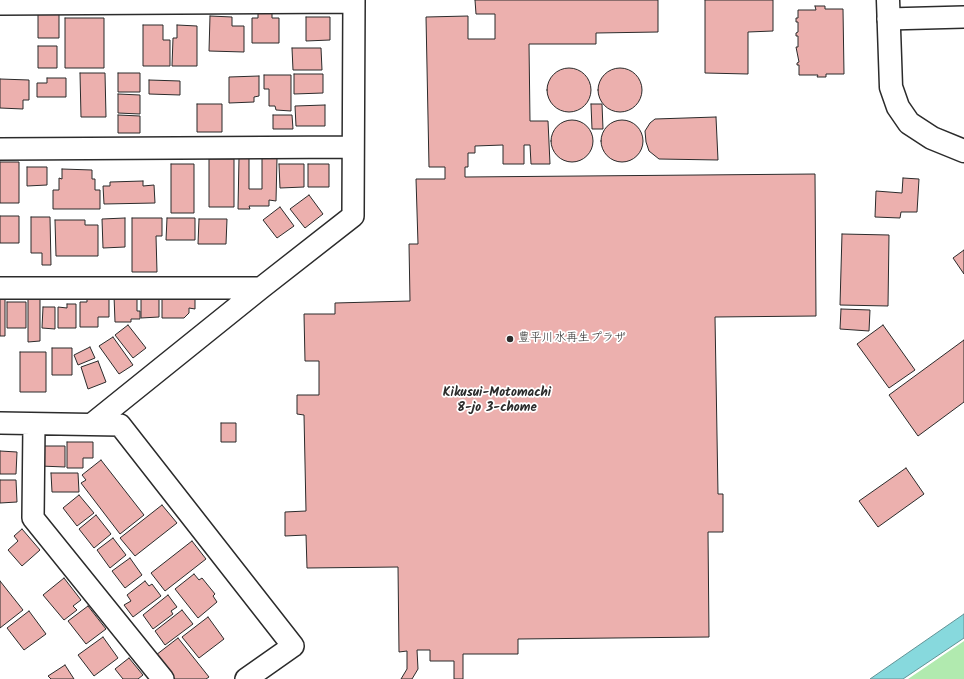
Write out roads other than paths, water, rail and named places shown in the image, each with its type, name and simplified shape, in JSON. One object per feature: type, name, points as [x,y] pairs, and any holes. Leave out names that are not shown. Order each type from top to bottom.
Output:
[{"type":"street","points":[[0,4],[354,1],[353,216],[92,424]]},
{"type":"street","points":[[964,17],[888,10],[891,87],[898,107],[909,123],[932,138],[964,150]]},
{"type":"street","points":[[0,149],[353,147]]},
{"type":"street","points":[[0,288],[261,288]]},
{"type":"street","points":[[0,423],[120,425],[293,646],[246,679]]},
{"type":"street","points":[[34,424],[32,518],[163,679]]},
{"type":"water","points":[[964,614],[964,638],[903,679],[870,679]]},
{"type":"place","name":"豊平川水再生プラザ","points":[[510,339]]},
{"type":"district","name":"Kikusui-Motomachi 8-jo 3-chome","points":[[497,402]]}]
